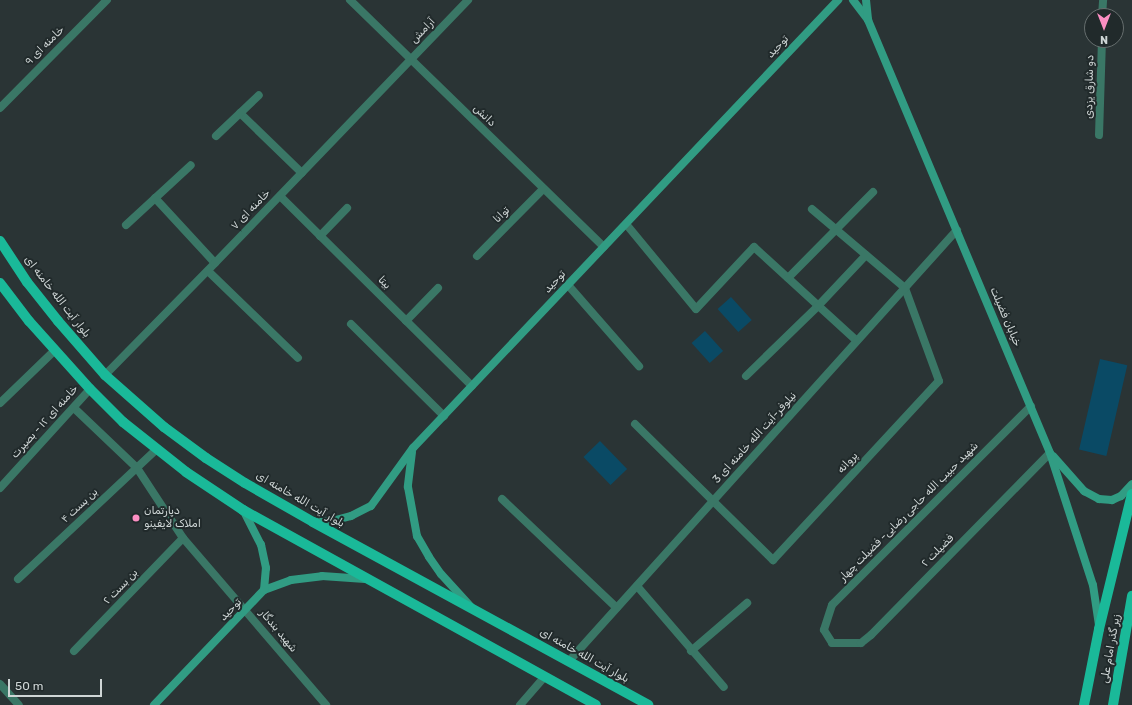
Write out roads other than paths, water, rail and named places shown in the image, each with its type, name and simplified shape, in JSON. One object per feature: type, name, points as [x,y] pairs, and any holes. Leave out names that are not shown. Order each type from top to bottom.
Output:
[{"type":"main road","name":"بلوار آیت الله خامنه ای","points":[[0,241],[27,282],[58,321],[105,375],[164,427],[206,458],[245,483],[313,522],[648,705]]},
{"type":"main road","points":[[0,283],[54,351],[90,389],[123,422],[186,472],[243,510],[596,705]]},
{"type":"main road","points":[[1084,705],[1099,630],[1132,494]]},
{"type":"main road","name":"زیر گذر امام علی","points":[[1113,705],[1132,596]]},
{"type":"street","name":"خامنه ای ۹","points":[[0,108],[107,0]]},
{"type":"street","name":"دانش","points":[[350,0],[604,247]]},
{"type":"street","name":"آرامش","points":[[411,59],[468,0]]},
{"type":"street","name":"توحید","points":[[313,522],[332,521],[351,516],[371,506],[414,448],[838,0]]},
{"type":"street","name":"خیابان فضیلت","points":[[853,0],[868,20],[1050,452],[1093,585],[1099,630]]},
{"type":"street","name":"خیابان فضیلت","points":[[866,0],[868,20]]},
{"type":"street","name":"دو شارق یزدی","points":[[1099,136],[1102,48]]},
{"type":"street","name":"خامنه ای ۷","points":[[105,375],[411,59]]},
{"type":"street","points":[[216,136],[259,95]]},
{"type":"street","points":[[240,113],[302,173]]},
{"type":"street","points":[[126,225],[191,165]]},
{"type":"street","name":"توانا","points":[[477,256],[543,189]]},
{"type":"street","points":[[788,278],[873,192]]},
{"type":"street","name":"بیتا","points":[[280,196],[472,386]]},
{"type":"street","points":[[155,198],[215,263]]},
{"type":"street","points":[[320,236],[347,208]]},
{"type":"street","points":[[812,209],[905,288]]},
{"type":"street","points":[[626,224],[696,309],[754,247],[857,341]]},
{"type":"street","name":"نیلوفر-آیت الله خامنه ای 3","points":[[569,661],[957,230]]},
{"type":"street","points":[[746,376],[818,306],[866,255]]},
{"type":"street","points":[[208,270],[298,358]]},
{"type":"street","points":[[568,285],[639,366]]},
{"type":"street","points":[[406,321],[438,288]]},
{"type":"street","name":"پروانه","points":[[713,502],[773,560],[939,381],[905,288]]},
{"type":"street","points":[[351,324],[444,416]]},
{"type":"street","points":[[0,402],[54,351]]},
{"type":"street","name":"خامنه ای ۱۲ - بصیرت","points":[[0,488],[90,389]]},
{"type":"street","name":"شهید حبیب الله حاجی رضایی- فضیلت چهار","points":[[832,643],[824,630],[832,605],[1031,406]]},
{"type":"street","name":"شهید بندگار","points":[[74,408],[137,468],[183,538],[326,705]]},
{"type":"street","points":[[635,424],[713,502]]},
{"type":"street","points":[[414,448],[408,487],[417,536],[441,574],[473,609]]},
{"type":"street","name":"بن بست ۴","points":[[18,579],[157,449]]},
{"type":"street","points":[[1050,452],[1084,492],[1099,499],[1112,500],[1121,496],[1132,484]]},
{"type":"street","name":"فضیلت ۲","points":[[832,643],[861,643],[1050,452]]},
{"type":"street","points":[[502,499],[617,608]]},
{"type":"street","points":[[243,510],[261,545],[266,568],[264,590],[291,580],[322,576],[366,579]]},
{"type":"street","name":"بن بست ۲","points":[[74,652],[183,538]]},
{"type":"street","points":[[636,586],[691,651],[724,687]]},
{"type":"street","name":"توحید","points":[[154,705],[264,590]]},
{"type":"street","points":[[691,651],[747,603]]},
{"type":"street","points":[[520,705],[545,676]]},
{"type":"street","points":[[0,684],[19,705]]},
{"type":"place","name":"دپارتمان املاک لایفینو","points":[[136,518]]}]
